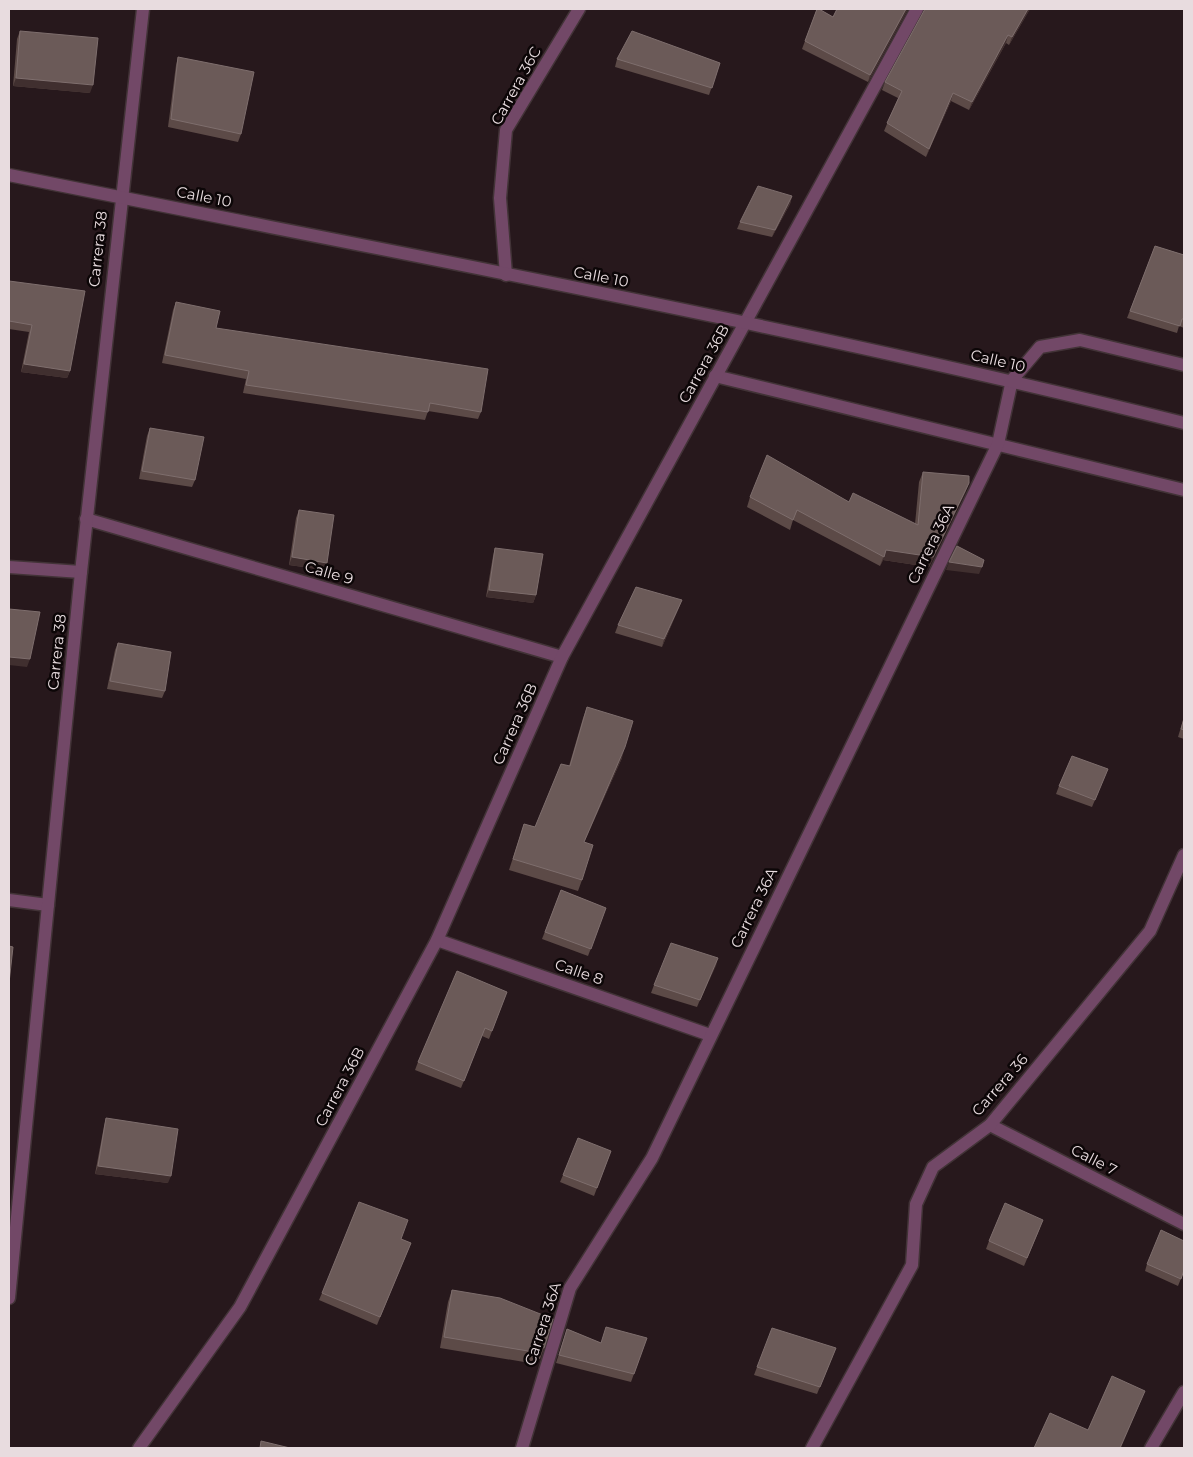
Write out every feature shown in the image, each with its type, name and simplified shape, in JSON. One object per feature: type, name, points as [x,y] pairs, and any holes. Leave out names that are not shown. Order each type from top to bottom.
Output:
[{"type":"street","name":"Carrera 38","points":[[9,1298],[15,1183],[48,905],[86,520],[142,9]]},
{"type":"street","name":"Carrera 36C","points":[[506,275],[500,198],[506,130],[579,9]]},
{"type":"street","name":"Carrera 36B","points":[[139,1448],[240,1307],[437,940],[562,657],[917,9]]},
{"type":"street","name":"Calle 10","points":[[9,175],[745,323],[1012,380],[1184,423]]},
{"type":"street","points":[[1012,380],[1040,347],[1080,340],[1184,365]]},
{"type":"street","points":[[715,376],[1184,490]]},
{"type":"street","name":"Carrera 36A","points":[[522,1448],[570,1288],[652,1158],[998,444],[1012,380]]},
{"type":"street","name":"Calle 9","points":[[86,520],[562,657]]},
{"type":"street","points":[[9,566],[81,572]]},
{"type":"street","name":"Carrera 36","points":[[812,1448],[912,1265],[916,1204],[933,1167],[990,1125],[1150,931],[1184,855]]},
{"type":"street","points":[[9,900],[48,905]]},
{"type":"street","name":"Calle 8","points":[[437,940],[710,1035]]},
{"type":"street","name":"Calle 7","points":[[990,1125],[1184,1224]]},
{"type":"street","points":[[1151,1448],[1184,1392]]},
{"type":"building","points":[[817,9],[833,17],[837,9],[906,9],[870,75],[805,41]]},
{"type":"building","points":[[925,9],[1028,9],[1012,37],[1008,35],[972,102],[953,93],[929,149],[887,123],[902,91],[885,82]]},
{"type":"building","points":[[20,31],[98,38],[93,85],[16,78]]},
{"type":"building","points":[[632,31],[720,63],[712,88],[617,59]]},
{"type":"building","points":[[178,57],[254,72],[241,134],[171,119]]},
{"type":"building","points":[[758,186],[792,196],[775,230],[740,222]]},
{"type":"building","points":[[1155,246],[1184,255],[1184,319],[1182,319],[1180,326],[1130,311]]},
{"type":"building","points":[[9,281],[85,291],[70,371],[24,364],[32,325],[9,321]]},
{"type":"building","points":[[176,302],[220,311],[216,328],[488,369],[481,412],[430,403],[428,412],[246,385],[249,371],[165,355]]},
{"type":"building","points":[[150,428],[204,437],[195,480],[142,471]]},
{"type":"building","points":[[767,455],[849,502],[853,493],[918,525],[923,472],[969,476],[969,483],[933,557],[886,550],[884,557],[797,510],[793,520],[750,497]]},
{"type":"building","points":[[299,510],[334,515],[327,563],[292,557]]},
{"type":"building","points":[[957,546],[984,560],[982,567],[949,562]]},
{"type":"building","points":[[495,548],[543,554],[536,595],[489,590]]},
{"type":"building","points":[[636,587],[682,600],[664,639],[618,625]]},
{"type":"building","points":[[9,609],[40,612],[30,659],[9,657]]},
{"type":"building","points":[[118,643],[171,652],[165,691],[110,681]]},
{"type":"building","points":[[587,707],[633,721],[625,747],[584,842],[593,845],[582,880],[513,859],[524,824],[535,827],[561,764],[570,766]]},
{"type":"building","points":[[1184,718],[1184,730],[1181,729]]},
{"type":"building","points":[[1072,756],[1108,769],[1095,800],[1059,786]]},
{"type":"building","points":[[561,890],[606,908],[591,949],[545,932]]},
{"type":"building","points":[[671,943],[718,958],[700,1000],[654,985]]},
{"type":"building","points":[[9,946],[13,947],[9,983]]},
{"type":"building","points":[[457,971],[507,992],[492,1031],[485,1028],[464,1081],[418,1062]]},
{"type":"building","points":[[106,1118],[178,1129],[171,1176],[98,1166]]},
{"type":"building","points":[[578,1138],[611,1151],[597,1188],[563,1175]]},
{"type":"building","points":[[359,1202],[408,1220],[401,1239],[411,1243],[380,1317],[322,1293]]},
{"type":"building","points":[[1005,1203],[1043,1220],[1027,1258],[989,1241]]},
{"type":"building","points":[[1161,1230],[1184,1241],[1184,1270],[1181,1279],[1147,1264]]},
{"type":"building","points":[[452,1290],[500,1298],[553,1319],[544,1348],[542,1347],[540,1353],[444,1337]]},
{"type":"building","points":[[606,1327],[647,1338],[634,1374],[559,1355],[567,1329],[601,1343]]},
{"type":"building","points":[[772,1328],[836,1348],[820,1387],[757,1367]]},
{"type":"building","points":[[1112,1376],[1145,1391],[1120,1448],[1034,1448],[1050,1413],[1088,1430]]},
{"type":"building","points":[[261,1441],[290,1448],[260,1448]]}]
